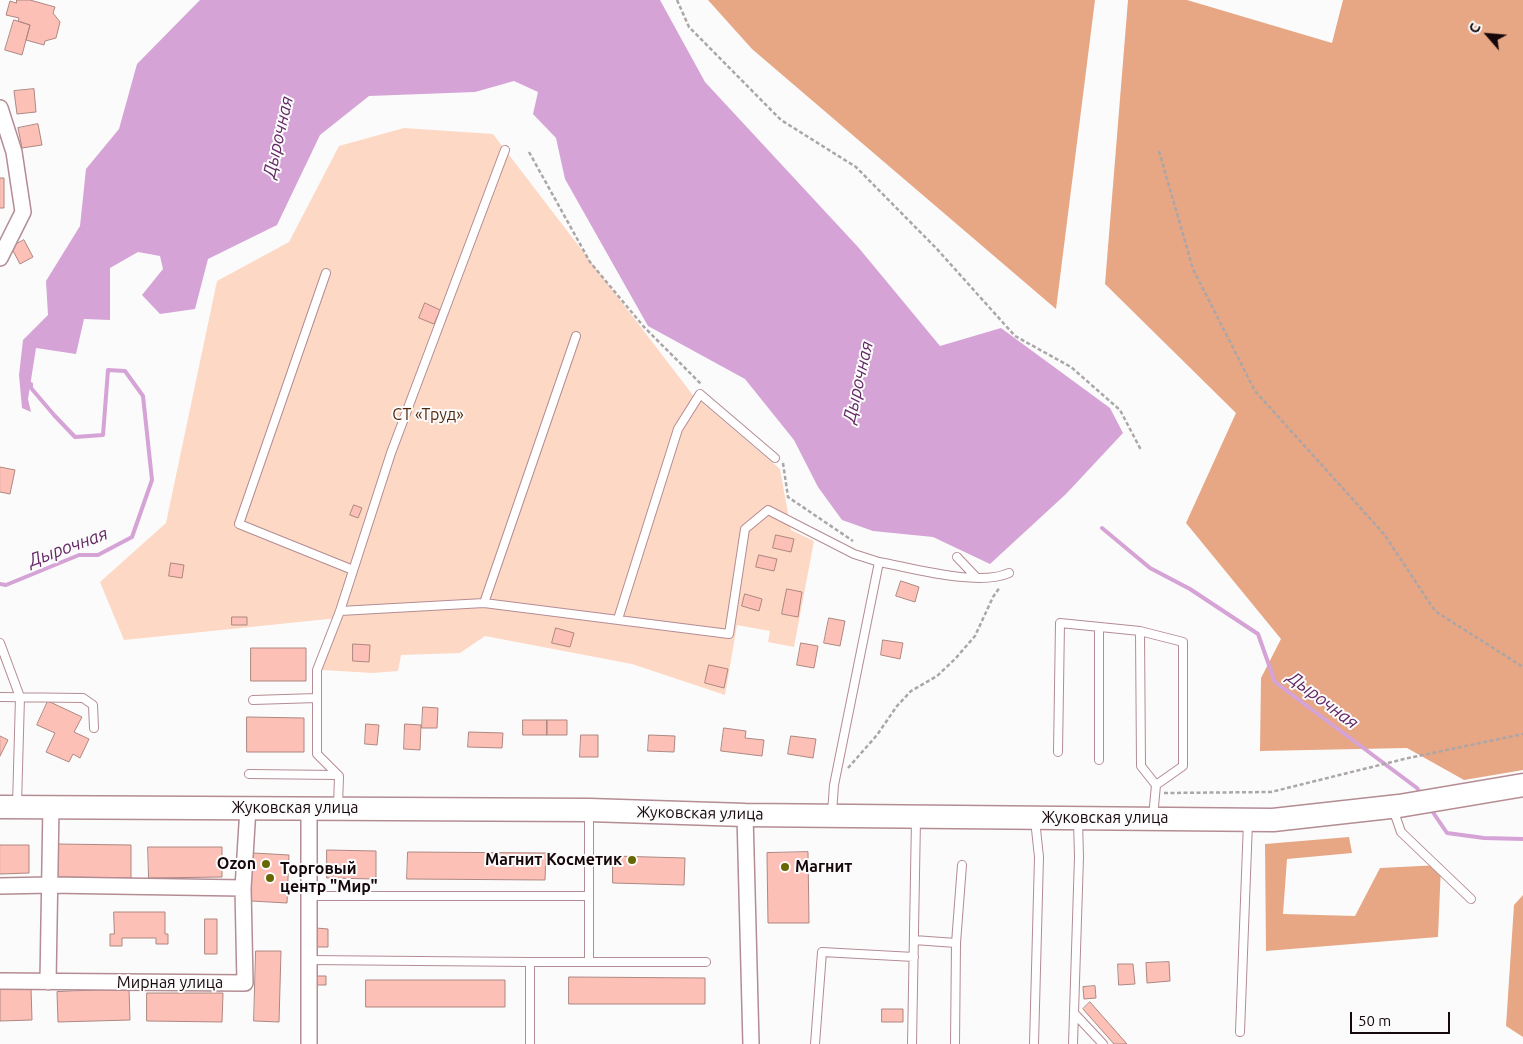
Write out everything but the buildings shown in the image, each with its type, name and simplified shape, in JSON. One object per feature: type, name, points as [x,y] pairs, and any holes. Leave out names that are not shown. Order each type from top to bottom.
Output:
[{"type":"main road","name":"Жуковская улица","points":[[8,807],[589,810],[745,815],[1034,818],[1153,817],[1273,820],[1396,807],[1523,785]]},
{"type":"street","points":[[0,108],[14,152],[23,212],[0,258]]},
{"type":"street","points":[[48,982],[50,806]]},
{"type":"street","name":"Мирная улица","points":[[0,982],[245,983],[242,888],[248,808]]},
{"type":"street","points":[[309,808],[309,1044]]},
{"type":"street","points":[[745,815],[751,1044]]},
{"type":"street","points":[[0,886],[242,888]]},
{"type":"lane","points":[[338,809],[339,776],[317,754],[317,670],[340,612],[391,453],[505,150]]},
{"type":"lane","points":[[326,273],[239,524],[353,570]]},
{"type":"lane","points":[[484,603],[576,336]]},
{"type":"lane","points":[[618,619],[678,429],[700,394],[779,458]]},
{"type":"lane","points":[[340,612],[484,603],[729,634],[745,529],[768,510],[854,554],[879,562],[966,578],[999,577],[1009,573]]},
{"type":"lane","points":[[957,557],[976,577]]},
{"type":"lane","points":[[832,815],[834,785],[879,562]]},
{"type":"lane","points":[[1058,752],[1060,623],[1140,631],[1183,642],[1183,766],[1155,789]]},
{"type":"lane","points":[[1099,627],[1099,760]]},
{"type":"lane","points":[[1140,631],[1141,766],[1155,789],[1153,817]]},
{"type":"lane","points":[[0,643],[20,697],[8,807]]},
{"type":"lane","points":[[0,697],[82,698],[93,705],[94,728]]},
{"type":"lane","points":[[253,700],[317,698]]},
{"type":"lane","points":[[249,774],[337,775]]},
{"type":"lane","points":[[1396,807],[1401,832],[1470,899]]},
{"type":"lane","points":[[589,810],[589,962]]},
{"type":"lane","points":[[912,1044],[916,817]]},
{"type":"lane","points":[[1034,818],[1039,857],[1034,1044]]},
{"type":"lane","points":[[1073,1044],[1079,866],[1077,818]]},
{"type":"lane","points":[[1240,1032],[1248,819]]},
{"type":"lane","points":[[955,1044],[956,944],[962,865]]},
{"type":"lane","points":[[309,896],[589,896]]},
{"type":"lane","points":[[914,940],[956,944]]},
{"type":"lane","points":[[815,1044],[822,952],[914,957]]},
{"type":"lane","points":[[309,960],[706,962]]},
{"type":"lane","points":[[530,962],[530,1044]]},
{"type":"lane","points":[[1074,1013],[1102,1044]]},
{"type":"path","points":[[677,0],[688,27],[781,120],[856,167],[936,248],[1015,336],[1071,367],[1120,410],[1142,450]]},
{"type":"path","points":[[1159,151],[1194,268],[1255,391],[1384,534],[1436,611],[1523,667]]},
{"type":"path","points":[[529,152],[590,262],[644,327],[704,387]]},
{"type":"path","points":[[779,458],[788,497],[854,541]]},
{"type":"path","points":[[834,785],[877,735],[897,706],[911,692],[937,676],[975,636],[993,597],[1009,573]]},
{"type":"path","points":[[1155,789],[1271,792],[1523,734]]},
{"type":"green space","name":"СТ «Труд»","points":[[404,128],[493,134],[692,394],[780,469],[791,530],[814,541],[794,647],[768,642],[770,631],[737,625],[725,695],[632,664],[485,636],[460,653],[401,655],[398,671],[373,673],[322,670],[338,618],[124,640],[100,582],[166,523],[217,281],[289,242],[339,146]]},
{"type":"shaded area","points":[[708,0],[1095,0],[1056,309],[752,49]]},
{"type":"shaded area","points":[[1128,0],[1187,0],[1332,43],[1343,0],[1523,0],[1523,770],[1464,780],[1407,748],[1260,751],[1261,678],[1281,639],[1186,523],[1236,413],[1105,284]]},
{"type":"shaded area","points":[[1349,837],[1352,853],[1287,859],[1283,914],[1355,916],[1380,868],[1441,865],[1438,937],[1266,951],[1265,844]]},
{"type":"shaded area","points":[[1523,895],[1523,1037],[1506,1026],[1514,905]]},
{"type":"water","points":[[200,0],[660,0],[705,82],[858,247],[940,346],[1001,328],[1110,408],[1123,433],[1066,494],[990,564],[933,537],[873,531],[842,520],[818,487],[794,440],[745,379],[648,326],[565,179],[556,138],[533,114],[538,92],[514,81],[475,92],[369,96],[320,135],[277,225],[208,259],[195,309],[160,314],[142,295],[163,269],[160,256],[138,252],[110,268],[110,320],[84,319],[76,354],[36,348],[28,399],[31,412],[22,408],[19,375],[23,340],[48,315],[46,281],[80,226],[86,169],[119,129],[137,64]]},
{"type":"waterway","name":"Дырочная","points":[[0,584],[6,585],[79,555],[98,555],[132,537],[152,480],[143,396],[125,371],[108,370],[103,435],[75,437],[31,388],[31,384]]},
{"type":"waterway","name":"Дырочная","points":[[1102,528],[1150,568],[1190,589],[1258,634],[1275,682],[1417,788],[1421,794]]},
{"type":"waterway","name":"Дырочная","points":[[1430,808],[1447,833],[1484,838],[1523,839]]},
{"type":"place","name":"Магнит Косметик","points":[[632,860]]},
{"type":"place","name":"Ozon","points":[[266,864]]},
{"type":"place","name":"Магнит","points":[[785,867]]},
{"type":"place","name":"Торговый центр \"Мир\"","points":[[270,878]]}]
